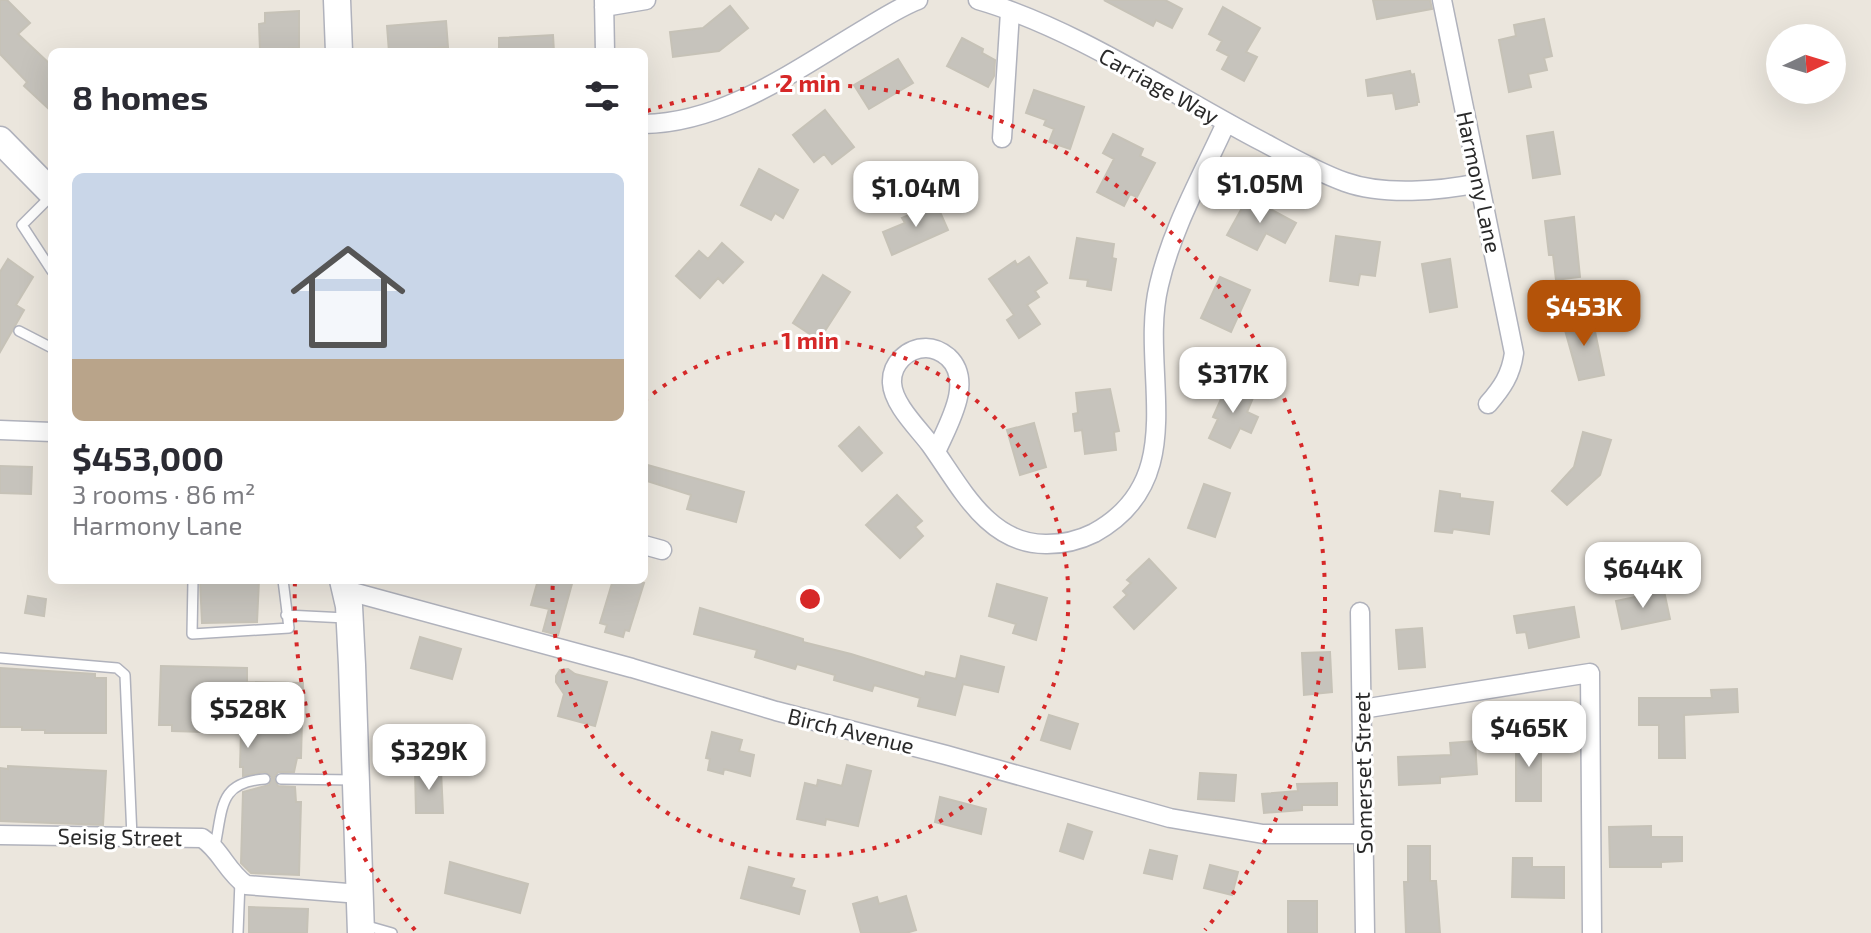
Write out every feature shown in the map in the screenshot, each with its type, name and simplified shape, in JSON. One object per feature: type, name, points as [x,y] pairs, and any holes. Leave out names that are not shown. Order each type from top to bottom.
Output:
[{"type":"main road","points":[[337,0],[339,48]]},
{"type":"main road","points":[[0,140],[48,190]]},
{"type":"main road","points":[[344,585],[349,619],[357,780],[361,928]]},
{"type":"street","points":[[605,48],[604,4],[646,0]]},
{"type":"street","points":[[648,124],[695,118],[737,100],[793,72],[918,0]]},
{"type":"street","name":"Carriage Way","points":[[978,0],[1099,52],[1299,162],[1347,183],[1416,190],[1447,190],[1479,183]]},
{"type":"street","name":"Harmony Lane","points":[[1442,0],[1514,353],[1503,386],[1488,404]]},
{"type":"street","points":[[1002,138],[1010,12]]},
{"type":"street","points":[[936,452],[954,408],[959,379],[950,359],[932,349],[922,348],[903,357],[892,375],[895,396],[983,517],[1002,534],[1030,545],[1057,544],[1085,538],[1110,524],[1130,505],[1154,454],[1157,424],[1154,318],[1158,288],[1172,243],[1226,123]]},
{"type":"street","points":[[0,430],[48,432]]},
{"type":"street","name":"Birch Avenue","points":[[344,585],[776,711],[1170,818],[1263,834],[1364,834]]},
{"type":"street","name":"Somerset Street","points":[[1360,612],[1365,933]]},
{"type":"street","points":[[1362,709],[1590,673],[1592,933]]},
{"type":"street","name":"Seisig Street","points":[[0,835],[202,838],[215,846],[234,877],[240,881]]},
{"type":"street","points":[[240,881],[265,888],[360,894]]},
{"type":"lane","points":[[48,198],[22,225],[48,265]]},
{"type":"lane","points":[[19,331],[48,346]]},
{"type":"lane","points":[[193,584],[192,634],[289,628],[283,584]]},
{"type":"lane","points":[[286,615],[349,619]]},
{"type":"lane","points":[[0,658],[117,668],[125,675],[132,837]]},
{"type":"lane","points":[[215,846],[224,804],[231,789],[246,780],[265,779]]},
{"type":"lane","points":[[281,779],[357,780]]},
{"type":"lane","points":[[238,933],[240,881]]},
{"type":"lane","points":[[361,928],[392,933]]},
{"type":"building","points":[[0,0],[7,0],[30,23],[18,34],[48,62],[48,108],[24,86],[27,82],[0,54]]},
{"type":"building","points":[[1104,0],[1165,0],[1182,9],[1172,28],[1156,20],[1153,26]]},
{"type":"building","points":[[1373,0],[1430,0],[1432,9],[1377,19]]},
{"type":"building","points":[[730,6],[748,28],[719,51],[673,57],[670,32],[703,28]]},
{"type":"building","points":[[1223,7],[1260,28],[1246,52],[1257,57],[1244,81],[1222,69],[1229,56],[1217,50],[1222,41],[1209,34]]},
{"type":"building","points":[[299,11],[299,48],[260,48],[259,24],[265,23],[265,13]]},
{"type":"building","points":[[1544,19],[1552,56],[1544,58],[1547,70],[1528,74],[1531,87],[1509,92],[1499,40],[1516,36],[1514,25]]},
{"type":"building","points":[[446,21],[448,47],[389,48],[387,26]]},
{"type":"building","points":[[553,35],[554,48],[499,48],[499,38]]},
{"type":"building","points":[[962,38],[983,49],[982,53],[995,60],[994,76],[988,87],[947,66]]},
{"type":"building","points":[[898,59],[913,83],[869,109],[854,85]]},
{"type":"building","points":[[1410,71],[1411,75],[1414,74],[1417,105],[1396,109],[1393,93],[1368,96],[1366,80]]},
{"type":"building","points":[[1034,90],[1084,107],[1070,149],[1049,142],[1054,129],[1044,125],[1046,120],[1026,113]]},
{"type":"building","points":[[825,110],[854,147],[832,164],[824,154],[814,162],[793,135]]},
{"type":"building","points":[[1553,132],[1560,174],[1533,178],[1527,136]]},
{"type":"building","points":[[1113,134],[1143,149],[1140,156],[1155,163],[1137,197],[1130,194],[1124,206],[1097,192],[1114,159],[1103,153]]},
{"type":"building","points":[[759,169],[798,190],[783,218],[775,213],[771,220],[741,205]]},
{"type":"building","points":[[1248,197],[1296,223],[1285,243],[1266,233],[1257,250],[1227,235]]},
{"type":"building","points":[[936,203],[948,230],[892,255],[883,232],[905,223],[902,218]]},
{"type":"building","points":[[1574,217],[1580,277],[1556,280],[1545,221]]},
{"type":"building","points":[[1336,236],[1380,242],[1375,276],[1360,274],[1358,285],[1330,281]]},
{"type":"building","points":[[1077,238],[1114,244],[1112,258],[1116,259],[1111,290],[1087,286],[1088,280],[1070,278]]},
{"type":"building","points":[[722,243],[743,262],[723,283],[718,278],[700,298],[676,276],[699,251],[708,259]]},
{"type":"building","points":[[1029,257],[1047,283],[1035,291],[1039,297],[1027,305],[1040,324],[1019,338],[1007,320],[1014,315],[989,279],[1015,261],[1017,265]]},
{"type":"building","points":[[8,259],[33,277],[16,305],[24,310],[0,352],[0,272]]},
{"type":"building","points":[[1450,259],[1457,307],[1430,312],[1422,264]]},
{"type":"building","points":[[823,275],[850,292],[819,340],[793,323]]},
{"type":"building","points":[[1220,277],[1250,290],[1231,332],[1201,318]]},
{"type":"building","points":[[1592,317],[1604,375],[1579,380],[1563,323]]},
{"type":"building","points":[[1229,381],[1255,393],[1247,412],[1258,417],[1251,433],[1240,428],[1230,448],[1209,438],[1218,419],[1213,417]]},
{"type":"building","points":[[1110,389],[1119,431],[1114,432],[1116,450],[1085,454],[1082,430],[1075,431],[1073,414],[1078,413],[1076,393]]},
{"type":"building","points":[[1034,423],[1046,467],[1020,475],[1007,430]]},
{"type":"building","points":[[859,427],[882,453],[862,471],[839,446]]},
{"type":"building","points":[[1583,432],[1611,440],[1600,475],[1567,505],[1552,491],[1574,467]]},
{"type":"building","points":[[648,465],[744,492],[736,522],[687,509],[691,495],[648,481]]},
{"type":"building","points":[[0,466],[32,467],[31,494],[0,493]]},
{"type":"building","points":[[1204,484],[1230,493],[1215,537],[1188,528]]},
{"type":"building","points":[[1440,491],[1460,494],[1460,498],[1493,502],[1489,534],[1453,529],[1452,533],[1435,531]]},
{"type":"building","points":[[897,495],[922,521],[915,527],[923,536],[900,558],[866,525]]},
{"type":"building","points":[[1149,559],[1176,588],[1134,629],[1114,607],[1127,595],[1123,591],[1131,583],[1127,580]]},
{"type":"building","points":[[200,584],[259,584],[257,622],[202,623]]},
{"type":"building","points":[[537,584],[572,584],[558,635],[543,631],[549,609],[531,605]]},
{"type":"building","points":[[612,584],[644,584],[629,631],[625,630],[623,637],[605,632],[607,625],[600,623]]},
{"type":"building","points":[[997,584],[1047,598],[1036,640],[1013,633],[1016,624],[989,616]]},
{"type":"building","points":[[1664,591],[1670,619],[1622,629],[1616,601]]},
{"type":"building","points":[[28,596],[46,599],[44,616],[25,613]]},
{"type":"building","points":[[1574,607],[1579,637],[1529,648],[1526,632],[1517,633],[1514,616]]},
{"type":"building","points":[[700,608],[925,677],[926,672],[956,679],[961,656],[1004,667],[998,692],[963,684],[955,715],[918,706],[920,698],[874,685],[872,691],[834,680],[835,675],[797,664],[795,669],[755,657],[757,650],[694,634]]},
{"type":"building","points":[[1422,628],[1425,667],[1399,669],[1396,630]]},
{"type":"building","points":[[420,637],[461,649],[452,679],[411,668]]},
{"type":"building","points":[[1330,652],[1332,692],[1304,695],[1302,653]]},
{"type":"building","points":[[161,666],[247,668],[247,682],[303,683],[301,758],[297,758],[294,772],[278,772],[274,778],[278,786],[295,787],[296,802],[301,802],[299,875],[251,873],[241,863],[243,792],[269,785],[272,777],[265,772],[243,776],[243,767],[240,767],[241,733],[172,731],[172,725],[159,725]]},
{"type":"building","points":[[0,668],[95,674],[95,678],[106,678],[106,733],[45,733],[45,730],[0,727]]},
{"type":"building","points":[[568,669],[575,674],[607,682],[595,726],[558,716],[564,694],[556,682],[556,676],[560,670]]},
{"type":"building","points":[[1737,689],[1738,712],[1684,715],[1685,758],[1659,758],[1659,725],[1639,725],[1639,698],[1712,698],[1711,690]]},
{"type":"building","points":[[1049,715],[1078,724],[1070,749],[1041,740]]},
{"type":"building","points":[[712,732],[742,740],[739,751],[754,755],[750,776],[724,769],[723,774],[708,770],[710,759],[706,758]]},
{"type":"building","points":[[1541,737],[1541,801],[1516,801],[1516,738]]},
{"type":"building","points":[[1475,741],[1477,774],[1440,777],[1440,783],[1399,785],[1398,757],[1451,755],[1450,743]]},
{"type":"building","points":[[847,765],[871,771],[858,826],[826,819],[825,825],[797,819],[805,783],[817,786],[818,780],[842,786]]},
{"type":"building","points":[[8,766],[106,771],[103,825],[0,821],[0,768],[8,769]]},
{"type":"building","points":[[415,770],[441,770],[443,813],[416,813]]},
{"type":"building","points":[[1200,773],[1236,775],[1234,801],[1198,799]]},
{"type":"building","points":[[1337,783],[1337,805],[1302,805],[1302,810],[1264,813],[1262,794],[1298,791],[1297,784]]},
{"type":"building","points":[[940,797],[986,809],[981,834],[935,822]]},
{"type":"building","points":[[1068,824],[1092,832],[1083,859],[1060,851]]},
{"type":"building","points":[[1651,826],[1651,837],[1682,837],[1682,861],[1661,862],[1661,867],[1610,867],[1609,827]]},
{"type":"building","points":[[1408,846],[1430,846],[1430,881],[1436,881],[1440,933],[1406,933],[1404,882],[1408,882]]},
{"type":"building","points":[[1150,850],[1177,856],[1172,879],[1144,873]]},
{"type":"building","points":[[1513,858],[1532,858],[1532,867],[1564,867],[1564,898],[1512,897]]},
{"type":"building","points":[[450,862],[528,884],[520,913],[445,893]]},
{"type":"building","points":[[1210,865],[1238,872],[1232,895],[1204,888]]},
{"type":"building","points":[[749,867],[794,879],[791,887],[805,891],[799,914],[741,898]]},
{"type":"building","points":[[906,896],[916,930],[906,933],[861,933],[853,904],[877,897],[879,904]]},
{"type":"building","points":[[1288,901],[1317,901],[1317,933],[1288,933]]},
{"type":"building","points":[[249,907],[308,909],[307,933],[249,933]]}]
